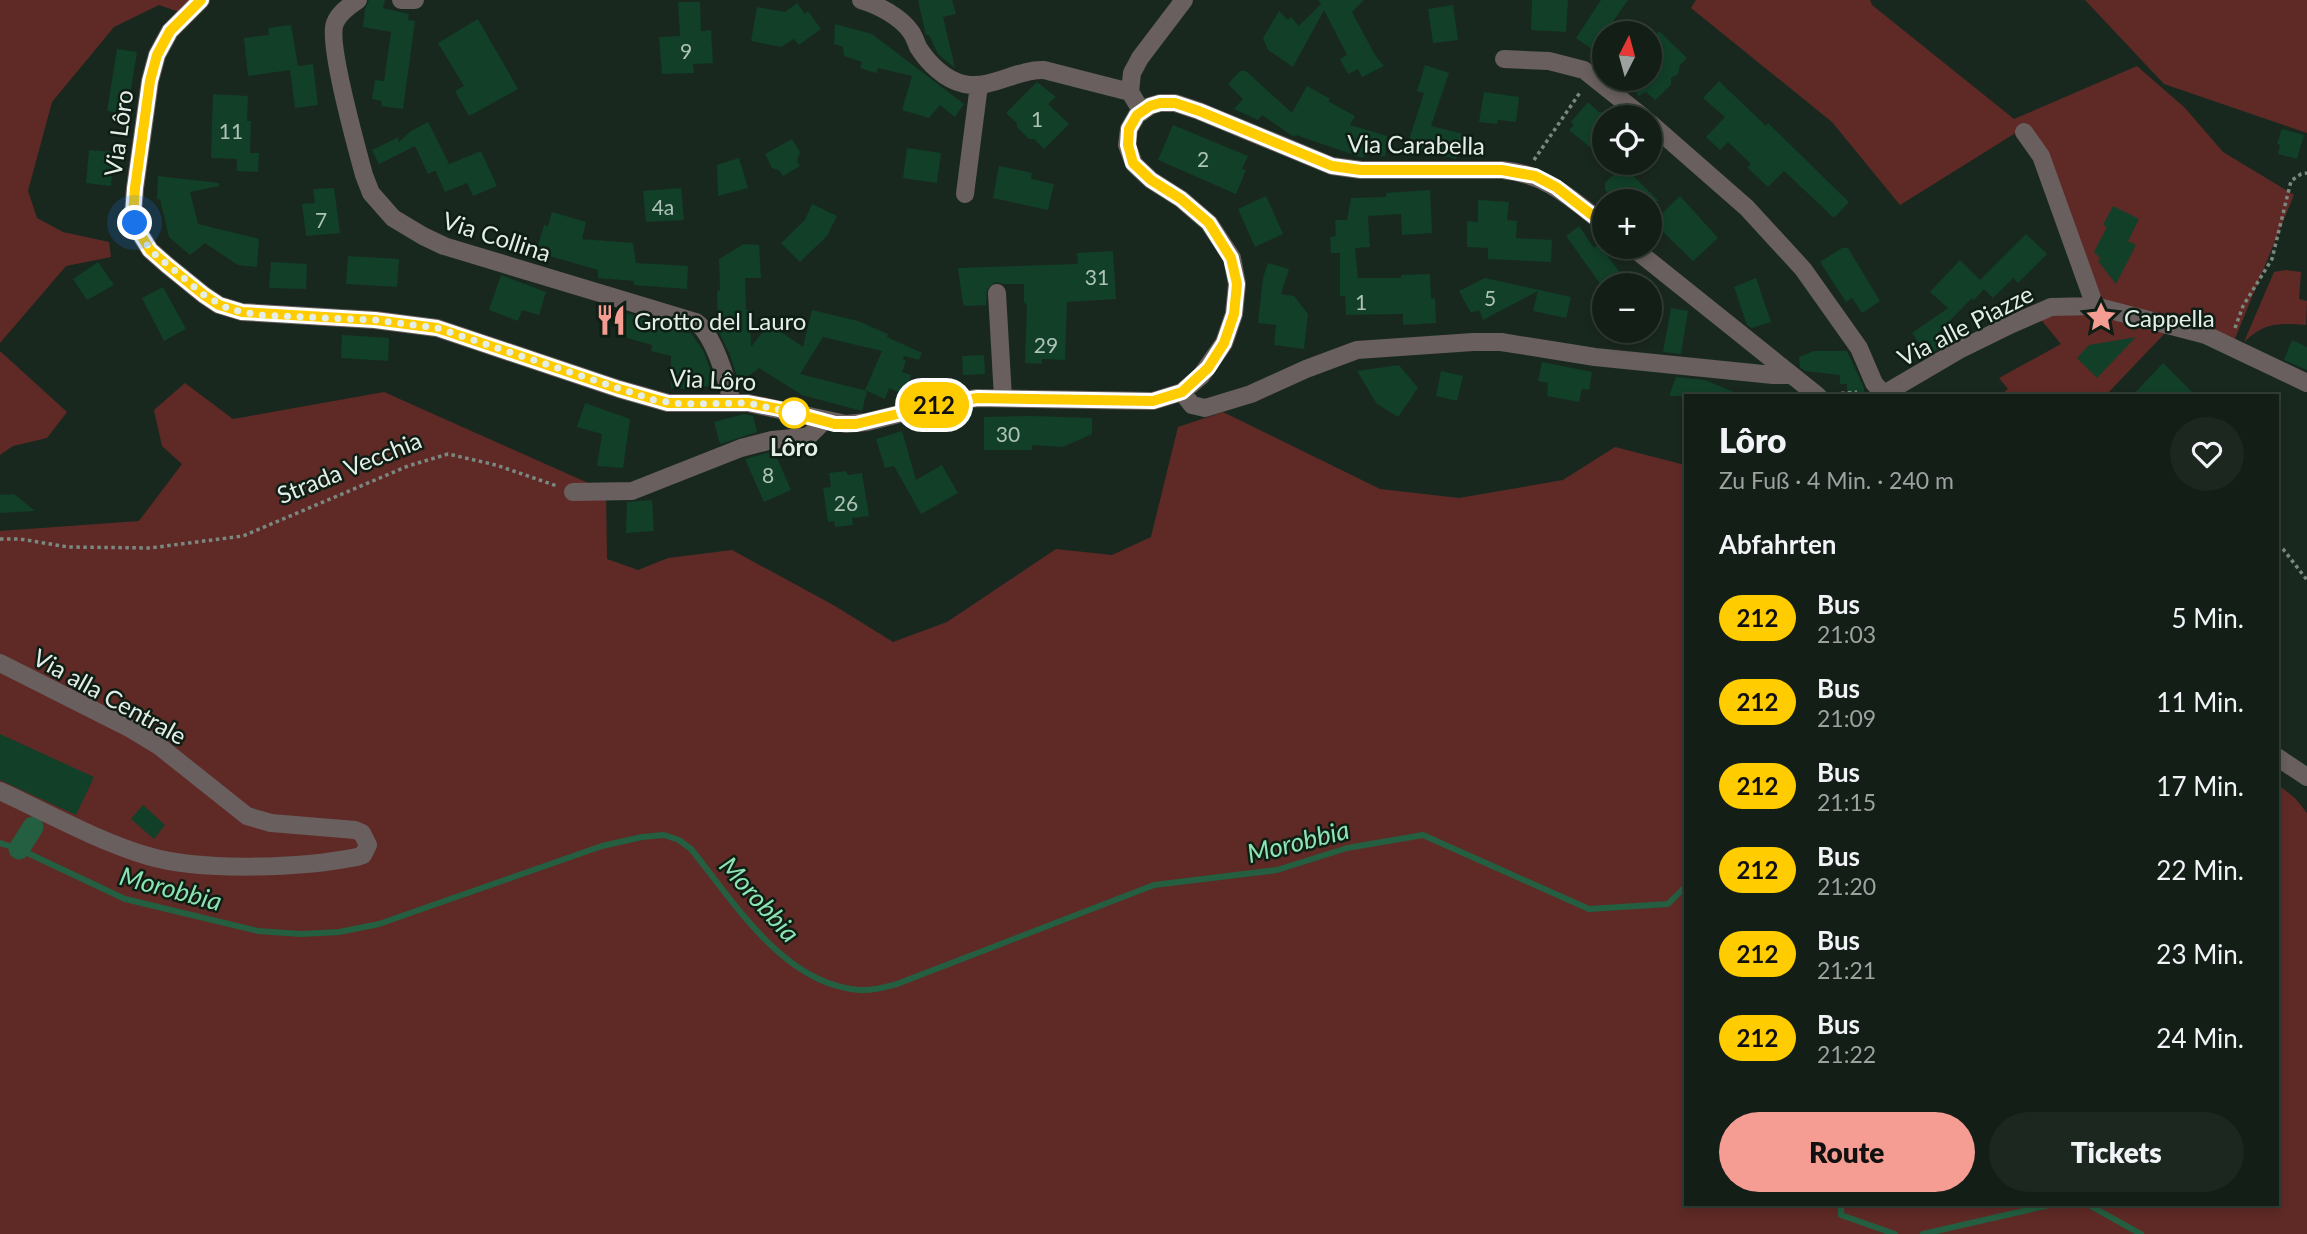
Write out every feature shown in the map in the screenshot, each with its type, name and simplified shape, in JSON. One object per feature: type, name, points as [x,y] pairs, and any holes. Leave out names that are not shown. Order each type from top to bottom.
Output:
[{"type":"street","name":"Via Lôro","points":[[201,0],[170,31],[157,55],[150,81],[133,207],[135,223],[150,250],[190,285],[219,305],[242,312],[375,320],[437,328],[654,400],[682,404],[732,402],[763,405],[835,424],[856,424],[943,403],[1003,398],[1153,401],[1182,392],[1208,368],[1224,343],[1234,314],[1237,284],[1231,258],[1209,223],[1181,199],[1151,180],[1133,163],[1127,138],[1133,121],[1142,112]]},
{"type":"street","name":"Via Collina","points":[[358,0],[346,9],[335,23],[333,46],[363,174],[371,193],[384,210],[423,236],[466,254],[696,322],[705,331],[728,382],[732,402]]},
{"type":"street","points":[[401,0],[415,0]]},
{"type":"street","points":[[861,0],[872,3],[895,17],[911,31],[927,60],[949,78],[962,83],[979,85],[1032,69],[1130,92]]},
{"type":"street","points":[[1142,112],[1130,92],[1132,73],[1140,58],[1184,0]]},
{"type":"street","points":[[1504,59],[1549,61],[1584,70],[1628,105]]},
{"type":"street","points":[[965,194],[979,85]]},
{"type":"street","name":"Via Carabella","points":[[1142,112],[1160,103],[1175,103],[1300,154],[1344,168],[1502,170],[1525,173],[1556,187],[1592,215]]},
{"type":"street","points":[[2024,132],[2041,156],[2095,306]]},
{"type":"street","points":[[1662,134],[1746,208],[1803,269],[1859,348],[1882,392]]},
{"type":"street","points":[[1647,259],[1816,394]]},
{"type":"street","points":[[997,293],[1003,398]]},
{"type":"street","name":"Via alle Piazze","points":[[1882,392],[1959,350],[2051,307],[2095,306],[2206,335],[2307,383]]},
{"type":"street","points":[[1182,392],[1192,405],[1205,408],[1251,394],[1306,369],[1357,351],[1473,342],[1501,342],[1595,357],[1793,375]]},
{"type":"street","points":[[573,492],[632,491],[741,448],[810,435],[824,421]]},
{"type":"street","name":"Via alla Centrale","points":[[0,663],[131,729],[159,746],[247,816],[271,823],[355,830],[362,833],[368,845],[363,855],[357,857],[303,864],[258,866],[173,862],[145,856],[0,791]]},
{"type":"street","points":[[2279,758],[2307,778]]},
{"type":"path","points":[[1525,173],[1591,76]]},
{"type":"path","points":[[2229,346],[2243,306],[2272,258],[2291,181],[2307,173]]},
{"type":"path","points":[[1835,394],[1850,391],[1882,392]]},
{"type":"path","name":"Strada Vecchia","points":[[0,539],[20,539],[68,547],[150,548],[243,536],[408,466],[448,454],[496,465],[573,492]]},
{"type":"path","points":[[2279,547],[2307,580]]},
{"type":"shaded area","points":[[0,0],[201,0],[185,14],[159,5],[114,27],[52,102],[28,191],[37,218],[63,232],[109,242],[111,257],[66,266],[0,343]]},
{"type":"shaded area","points":[[1696,0],[1870,0],[1872,5],[2014,119],[2137,66],[2185,108],[2223,152],[2294,195],[2234,341],[2095,306],[2022,129],[1900,205],[1832,122],[1691,8]]},
{"type":"shaded area","points":[[2085,0],[2307,0],[2307,133],[2164,84]]},
{"type":"shaded area","points":[[2274,272],[2301,272],[2299,299],[2307,301],[2306,325],[2273,325],[2244,342]]},
{"type":"shaded area","points":[[2087,314],[2167,331],[2107,394],[2007,394],[2005,391],[2008,389],[1999,378],[2061,344],[2038,316]]},
{"type":"shaded area","points":[[0,351],[67,412],[47,438],[13,446],[0,455]]},
{"type":"shaded area","points":[[185,383],[233,419],[384,392],[606,491],[607,559],[638,570],[668,558],[732,550],[835,606],[893,642],[947,622],[1056,549],[1112,555],[1151,537],[1178,427],[1223,412],[1380,489],[1459,498],[1563,480],[1615,447],[1684,465],[1684,1206],[2279,1206],[2279,786],[2295,798],[2307,813],[2307,1234],[0,1234],[0,531],[139,521],[182,464],[162,446],[154,410]]},
{"type":"building","points":[[369,0],[385,0],[383,8],[409,14],[408,20],[415,21],[403,109],[381,106],[382,101],[372,99],[375,80],[384,81],[391,32],[363,27]]},
{"type":"building","points":[[918,0],[952,0],[956,14],[943,17],[955,68],[938,54],[929,35],[926,35]]},
{"type":"building","points":[[1318,0],[1364,0],[1352,12],[1375,55],[1384,66],[1362,77],[1358,69],[1348,74],[1340,59],[1347,55],[1324,10],[1293,67],[1268,50],[1263,38],[1279,11],[1288,20],[1291,17],[1299,26],[1321,4]]},
{"type":"building","points":[[1532,0],[1568,0],[1566,32],[1531,30]]},
{"type":"building","points":[[1601,0],[1628,0],[1613,21],[1592,21],[1592,49],[1576,38]]},
{"type":"building","points":[[678,2],[700,2],[701,31],[711,30],[713,63],[693,64],[694,73],[662,74],[659,37],[680,36]]},
{"type":"building","points":[[797,3],[805,14],[808,11],[821,29],[799,45],[794,39],[781,47],[751,41],[757,7],[785,12]]},
{"type":"building","points":[[1453,5],[1458,40],[1433,43],[1428,9]]},
{"type":"building","points":[[478,19],[518,89],[469,116],[455,91],[464,86],[438,43]]},
{"type":"building","points":[[835,24],[872,34],[964,104],[955,117],[940,105],[929,118],[902,110],[912,76],[878,68],[876,73],[860,68],[862,62],[844,56],[843,47],[834,44]]},
{"type":"building","points":[[291,25],[298,66],[313,64],[318,105],[295,108],[290,70],[248,76],[244,38],[269,35],[268,28]]},
{"type":"building","points":[[1662,34],[1687,58],[1680,65],[1678,74],[1671,78],[1671,85],[1655,100],[1646,92],[1639,96],[1636,93],[1638,91],[1662,91]]},
{"type":"building","points":[[117,49],[137,52],[127,114],[107,111]]},
{"type":"building","points":[[1425,65],[1449,73],[1431,126],[1463,134],[1456,159],[1407,146],[1424,93],[1417,91]]},
{"type":"building","points":[[1240,71],[1246,71],[1292,113],[1307,86],[1330,99],[1328,101],[1355,116],[1350,125],[1387,136],[1385,157],[1366,151],[1363,158],[1296,135],[1294,137],[1262,115],[1258,120],[1234,109],[1243,99],[1228,84]]},
{"type":"building","points":[[1719,81],[1766,126],[1768,123],[1849,202],[1834,218],[1784,171],[1768,187],[1747,167],[1751,164],[1728,142],[1720,150],[1706,137],[1725,117],[1703,98]]},
{"type":"building","points":[[1037,82],[1056,97],[1048,104],[1069,124],[1044,149],[1034,139],[1029,139],[1006,113]]},
{"type":"building","points":[[1484,92],[1519,97],[1516,122],[1479,122]]},
{"type":"building","points":[[213,94],[248,96],[247,121],[251,121],[250,153],[259,153],[258,172],[237,171],[237,159],[211,158]]},
{"type":"building","points":[[1588,102],[1592,106],[1592,149],[1569,130],[1574,125],[1571,122]]},
{"type":"building","points":[[428,122],[449,164],[428,174],[415,146],[379,164],[372,150],[399,137],[398,143],[411,131]]},
{"type":"building","points":[[1173,125],[1248,156],[1242,169],[1246,170],[1236,194],[1158,160]]},
{"type":"building","points":[[2282,129],[2304,135],[2297,159],[2278,154],[2280,145],[2277,144]]},
{"type":"building","points":[[792,139],[800,152],[797,161],[800,166],[783,176],[780,171],[772,168],[765,154]]},
{"type":"building","points":[[907,148],[941,153],[937,183],[903,178]]},
{"type":"building","points":[[89,150],[114,152],[111,186],[86,183]]},
{"type":"building","points":[[481,151],[497,186],[473,196],[467,183],[445,192],[435,170]]},
{"type":"building","points":[[739,158],[748,188],[718,196],[717,165]]},
{"type":"building","points":[[999,166],[1032,173],[1031,179],[1054,184],[1048,210],[993,198]]},
{"type":"building","points":[[1613,175],[1632,175],[1647,189],[1605,189],[1605,183]]},
{"type":"building","points":[[158,176],[219,183],[219,186],[190,192],[198,224],[259,239],[257,267],[238,265],[205,243],[190,255],[169,237],[160,199],[157,200]]},
{"type":"building","points":[[334,188],[340,233],[306,236],[302,204],[315,203],[313,189]]},
{"type":"building","points":[[681,188],[684,220],[646,222],[643,191]]},
{"type":"building","points":[[1430,190],[1432,233],[1402,235],[1401,214],[1368,216],[1370,247],[1355,248],[1358,278],[1401,278],[1401,275],[1430,274],[1436,323],[1403,325],[1403,314],[1346,315],[1345,296],[1340,296],[1340,253],[1331,253],[1330,237],[1336,236],[1335,220],[1347,220],[1351,198],[1386,197],[1386,193]]},
{"type":"building","points":[[1266,196],[1283,234],[1255,247],[1238,209]]},
{"type":"building","points":[[1680,196],[1718,238],[1693,261],[1662,231],[1662,213]]},
{"type":"building","points":[[1478,200],[1509,202],[1507,220],[1517,221],[1516,238],[1552,240],[1551,262],[1488,259],[1488,248],[1467,247],[1467,221],[1478,222]]},
{"type":"building","points":[[812,204],[837,216],[827,236],[800,262],[781,243],[805,220]]},
{"type":"building","points":[[2113,206],[2139,219],[2128,241],[2136,245],[2116,284],[2094,252],[2107,227],[2103,225]]},
{"type":"building","points":[[552,212],[586,222],[582,239],[633,243],[636,263],[688,266],[687,289],[634,285],[634,281],[598,278],[598,270],[536,252],[544,225],[548,226]]},
{"type":"building","points":[[1579,226],[1592,245],[1592,259],[1610,259],[1620,273],[1592,273],[1566,236]]},
{"type":"building","points":[[2026,234],[2047,254],[2018,283],[2013,278],[1993,298],[1984,289],[1974,300],[1972,298],[1936,335],[1944,346],[1928,355],[1912,333],[1948,308],[1930,292],[1960,260],[1980,280]]},
{"type":"building","points":[[744,244],[759,245],[761,278],[745,278],[746,310],[750,310],[751,347],[769,324],[803,347],[812,310],[858,321],[922,353],[919,360],[904,356],[906,361],[902,372],[911,375],[905,395],[889,388],[885,399],[865,390],[882,351],[823,337],[800,374],[867,391],[862,411],[802,395],[759,368],[739,383],[718,330],[717,291],[720,290],[719,259]]},
{"type":"building","points":[[1842,248],[1848,248],[1880,301],[1862,313],[1852,298],[1846,302],[1820,262]]},
{"type":"building","points":[[1113,251],[1116,299],[1067,302],[1065,360],[1042,359],[1042,364],[1025,363],[1027,305],[1024,302],[1024,284],[996,282],[987,289],[986,305],[963,304],[958,268],[1078,264],[1077,253]]},
{"type":"building","points":[[348,256],[399,259],[397,287],[346,284]]},
{"type":"building","points":[[98,262],[114,285],[87,300],[73,279]]},
{"type":"building","points":[[271,262],[307,264],[306,289],[269,288]]},
{"type":"building","points":[[1268,263],[1289,269],[1281,294],[1294,296],[1308,314],[1304,349],[1274,345],[1276,325],[1258,323],[1263,278]]},
{"type":"building","points":[[501,275],[546,292],[539,315],[522,310],[518,321],[489,310]]},
{"type":"building","points":[[1485,278],[1571,297],[1566,318],[1533,311],[1538,291],[1483,320],[1479,310],[1471,313],[1459,291]]},
{"type":"building","points":[[1756,278],[1771,322],[1752,328],[1747,325],[1734,287]]},
{"type":"building","points":[[163,287],[186,329],[164,341],[142,298]]},
{"type":"building","points":[[1671,308],[1688,311],[1681,354],[1663,352]]},
{"type":"building","points":[[627,313],[677,328],[677,332],[691,333],[704,352],[716,385],[671,388],[671,356],[651,351],[652,345],[620,336]]},
{"type":"building","points":[[342,335],[389,338],[388,361],[341,358]]},
{"type":"building","points":[[2136,337],[2097,378],[2077,358],[2089,345]]},
{"type":"building","points":[[2292,340],[2307,347],[2307,370],[2284,360]]},
{"type":"building","points":[[1814,351],[1847,351],[1864,388],[1864,394],[1847,394],[1847,384],[1840,384],[1840,375],[1805,371],[1800,367],[1799,357]]},
{"type":"building","points":[[984,355],[985,374],[963,375],[962,356]]},
{"type":"building","points":[[1542,362],[1592,372],[1589,390],[1582,389],[1579,402],[1547,396],[1548,383],[1538,381]]},
{"type":"building","points":[[2163,363],[2194,394],[2134,394]]},
{"type":"building","points":[[1399,365],[1418,388],[1398,417],[1377,404],[1357,371]]},
{"type":"building","points":[[1441,371],[1463,376],[1457,401],[1436,396]]},
{"type":"building","points":[[1676,377],[1705,380],[1738,394],[1684,394],[1669,396]]},
{"type":"building","points":[[585,403],[630,419],[623,468],[597,466],[602,434],[577,427]]},
{"type":"building","points":[[744,414],[753,416],[757,432],[720,444],[714,422]]},
{"type":"building","points":[[984,417],[1092,418],[1092,434],[1063,447],[1032,445],[1032,450],[984,450]]},
{"type":"building","points":[[902,431],[916,480],[942,465],[958,493],[921,514],[894,466],[885,468],[876,439]]},
{"type":"building","points":[[774,451],[791,490],[764,502],[745,459]]},
{"type":"building","points":[[846,471],[848,475],[862,473],[869,516],[852,518],[853,525],[835,527],[834,521],[828,522],[823,488],[831,487],[829,473]]},
{"type":"building","points":[[14,494],[35,511],[0,513],[0,495]]},
{"type":"building","points":[[652,500],[654,531],[626,533],[627,502]]},
{"type":"building","points":[[0,734],[94,777],[76,815],[0,780]]},
{"type":"building","points":[[143,805],[165,825],[154,839],[131,819]]},
{"type":"waterway","points":[[19,849],[33,827]]},
{"type":"waterway","name":"Morobbia","points":[[0,843],[19,849],[125,899],[258,931],[301,934],[339,932],[379,924],[602,846],[664,835],[679,840],[691,849],[744,916],[785,957],[808,973],[833,985],[860,990],[897,984],[1154,885],[1277,870],[1347,848],[1423,835],[1589,909],[1668,904],[1684,888]]},
{"type":"waterway","name":"Morobbia","points":[[1841,1206],[1841,1215],[1895,1234]]},
{"type":"waterway","name":"Morobbia","points":[[1923,1234],[2045,1206]]},
{"type":"waterway","name":"Morobbia","points":[[2091,1206],[2141,1234]]},
{"type":"bus line","name":"212","points":[[201,0],[170,31],[157,55],[150,81],[133,207],[135,223],[150,250],[190,285],[219,305],[258,315],[375,320],[437,328],[668,403],[748,403],[835,424],[856,424],[943,403],[978,398],[1153,401],[1182,392],[1208,368],[1224,343],[1234,314],[1237,284],[1231,258],[1219,234],[1196,210],[1140,172],[1133,163],[1127,138],[1129,129],[1137,115],[1160,103],[1175,103],[1199,111],[1332,166],[1361,170],[1502,170],[1535,176],[1556,187],[1592,215]]},
{"type":"place","name":"Cappella","points":[[2101,317]]},
{"type":"place","name":"Grotto del Lauro","points":[[611,320]]},
{"type":"place","name":"Lôro","points":[[794,413]]},
{"type":"route","points":[[135,223],[150,250],[190,285],[229,309],[258,315],[410,323],[466,336],[654,400],[682,404],[748,403],[803,415],[794,413]]}]
